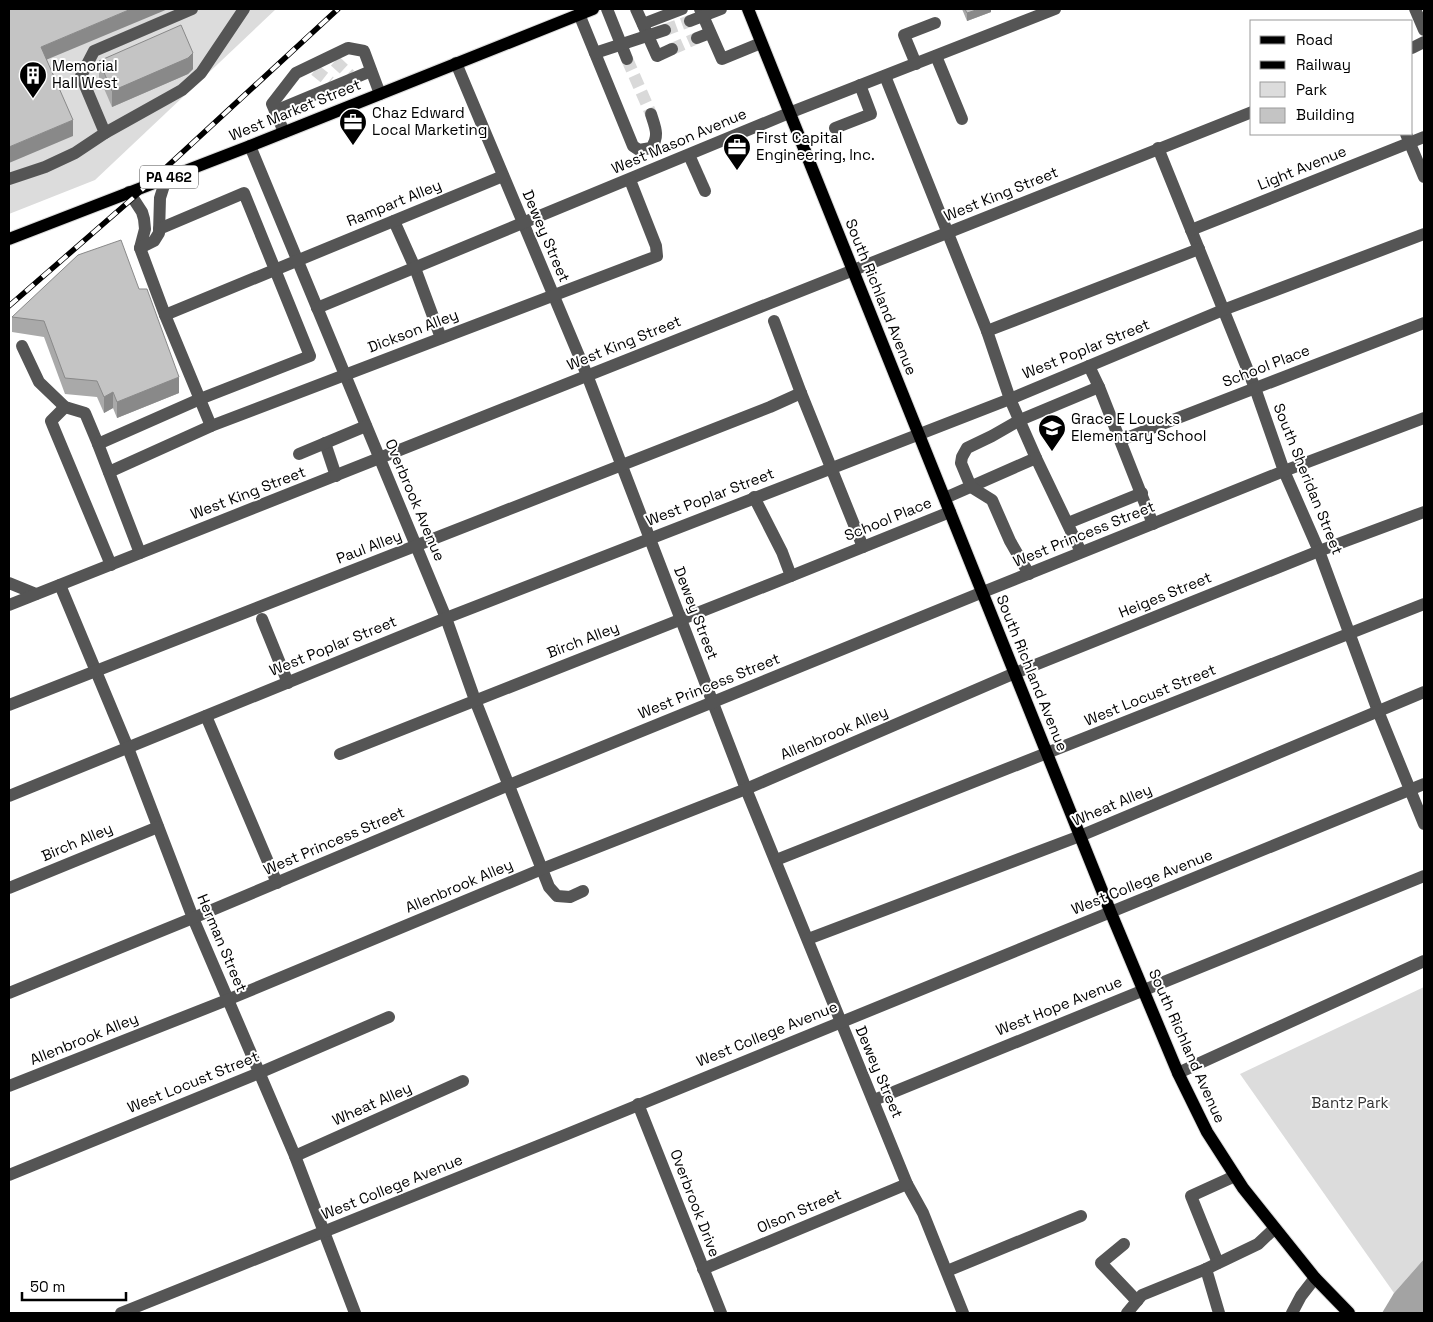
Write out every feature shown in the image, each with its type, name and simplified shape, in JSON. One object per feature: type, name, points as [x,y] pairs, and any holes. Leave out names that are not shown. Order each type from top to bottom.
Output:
[{"type":"main road","name":"South Richland Avenue","points":[[748,9],[1142,990],[1178,1073],[1207,1132],[1235,1176],[1274,1229],[1315,1278],[1349,1313]]},
{"type":"main road","name":"West Market Street","points":[[9,239],[250,146],[586,11]]},
{"type":"street","points":[[104,133],[81,76],[94,51],[192,9]]},
{"type":"street","points":[[9,179],[45,167],[75,153],[104,133],[182,90],[200,73],[244,9]]},
{"type":"street","points":[[607,9],[627,58]]},
{"type":"street","points":[[636,9],[657,56],[672,49]]},
{"type":"street","points":[[643,24],[682,9]]},
{"type":"street","points":[[690,21],[702,12],[721,9]]},
{"type":"street","name":"West Mason Avenue","points":[[317,308],[789,113],[1055,9]]},
{"type":"street","points":[[1415,9],[1424,30]]},
{"type":"street","points":[[586,11],[595,54],[633,146],[639,150],[651,148],[656,142],[657,133],[651,114]]},
{"type":"street","points":[[702,12],[722,60],[761,43]]},
{"type":"street","points":[[916,64],[904,35],[935,22]]},
{"type":"street","points":[[595,54],[665,30]]},
{"type":"street","points":[[697,38],[710,33]]},
{"type":"street","points":[[284,132],[272,104],[296,73],[313,68],[332,59],[348,48],[364,51],[380,94]]},
{"type":"street","points":[[936,56],[962,119]]},
{"type":"street","name":"Dewey Street","points":[[456,63],[587,375],[746,789],[840,1021],[907,1184],[923,1213],[963,1313]]},
{"type":"street","points":[[275,111],[332,84],[371,71]]},
{"type":"street","points":[[885,76],[949,233],[987,331],[1010,398],[1036,458],[1082,552]]},
{"type":"street","points":[[835,128],[871,114],[860,85]]},
{"type":"street","name":"West King Street","points":[[9,605],[1250,113]]},
{"type":"street","name":"Light Avenue","points":[[1191,230],[1408,138],[1424,137]]},
{"type":"street","points":[[1408,138],[1424,177]]},
{"type":"street","name":"Overbrook Avenue","points":[[250,146],[417,546],[446,618],[475,700],[549,887],[557,896],[570,897],[583,891]]},
{"type":"street","name":"South Sheridan Street","points":[[1158,148],[1224,310],[1284,471],[1319,551],[1378,710],[1424,824]]},
{"type":"street","points":[[689,155],[705,191]]},
{"type":"street","name":"Rampart Alley","points":[[165,315],[503,176]]},
{"type":"street","points":[[140,248],[154,241],[159,233],[160,198],[166,179]]},
{"type":"street","name":"Dickson Alley","points":[[109,472],[211,426],[657,256],[656,246],[630,180]]},
{"type":"street","points":[[129,192],[142,212],[144,220],[145,229],[140,248],[165,315],[211,426]]},
{"type":"street","points":[[98,444],[200,399],[310,356],[244,193],[159,229]]},
{"type":"street","points":[[394,221],[415,268],[441,338]]},
{"type":"street","name":"West Poplar Street","points":[[9,796],[446,618],[1010,398],[1224,310],[1424,234]]},
{"type":"street","points":[[987,331],[1199,249]]},
{"type":"street","points":[[774,321],[863,547]]},
{"type":"street","name":"School Place","points":[[1121,440],[1424,323]]},
{"type":"street","points":[[22,346],[38,382],[65,407],[85,413],[140,554]]},
{"type":"street","points":[[1089,366],[1121,440],[1153,524]]},
{"type":"street","points":[[1029,574],[1010,541],[992,500],[971,487],[962,463],[967,448],[1020,420],[1099,387]]},
{"type":"street","name":"Paul Alley","points":[[9,705],[622,464],[770,408],[801,393]]},
{"type":"street","points":[[65,407],[51,420],[111,565]]},
{"type":"street","name":"West Princess Street","points":[[9,993],[712,702],[1284,471],[1424,418]]},
{"type":"street","points":[[299,454],[366,426]]},
{"type":"street","points":[[324,443],[336,476]]},
{"type":"street","points":[[945,498],[1036,458]]},
{"type":"street","points":[[1068,523],[1142,493]]},
{"type":"street","points":[[754,497],[782,552],[791,576]]},
{"type":"street","name":"School Place","points":[[838,557],[950,512]]},
{"type":"street","name":"Heiges Street","points":[[920,714],[1015,673],[1319,551],[1424,512]]},
{"type":"street","name":"Birch Alley","points":[[340,754],[838,557]]},
{"type":"street","points":[[9,583],[36,594]]},
{"type":"street","name":"Herman Street","points":[[60,585],[128,748],[193,918],[294,1156],[355,1313]]},
{"type":"street","name":"West Locust Street","points":[[776,860],[1424,604]]},
{"type":"street","points":[[262,619],[288,682]]},
{"type":"street","name":"Wheat Alley","points":[[808,939],[1080,836],[1424,692]]},
{"type":"street","name":"Allenbrook Alley","points":[[9,1086],[227,1000],[542,869],[746,789],[920,714]]},
{"type":"street","points":[[206,716],[277,883]]},
{"type":"street","name":"West College Avenue","points":[[121,1313],[1111,913],[1424,784]]},
{"type":"street","name":"Birch Alley","points":[[9,888],[158,826]]},
{"type":"street","name":"West Hope Avenue","points":[[874,1100],[1424,876]]},
{"type":"street","points":[[1178,1073],[1424,961]]},
{"type":"street","name":"West Locust Street","points":[[9,1175],[390,1017]]},
{"type":"street","name":"Wheat Alley","points":[[294,1156],[463,1082]]},
{"type":"street","name":"Overbrook Drive","points":[[638,1104],[721,1313]]},
{"type":"street","points":[[1219,1313],[1212,1266],[1191,1196],[1235,1176]]},
{"type":"street","name":"Olson Street","points":[[703,1268],[907,1184]]},
{"type":"street","points":[[947,1271],[1081,1216]]},
{"type":"street","points":[[1127,1313],[1142,1295],[1212,1266],[1258,1244],[1274,1229]]},
{"type":"street","points":[[1124,1244],[1101,1264],[1137,1301]]},
{"type":"street","points":[[1292,1313],[1301,1296],[1315,1278]]},
{"type":"green space","points":[[9,9],[276,9],[95,180],[9,214]]},
{"type":"green space","name":"Bantz Park","points":[[1424,987],[1424,1259],[1394,1293],[1240,1074]]},
{"type":"shaded area","points":[[1424,1259],[1424,1313],[1382,1313],[1394,1293]]},
{"type":"building","name":"Memorial Hall West","points":[[9,9],[131,9],[41,47],[73,120],[9,147]]},
{"type":"building","points":[[965,9],[979,9],[967,13]]},
{"type":"building","points":[[181,25],[193,53],[188,58],[112,91],[99,61]]},
{"type":"building","points":[[121,240],[139,289],[147,289],[179,377],[117,402],[113,392],[104,397],[97,381],[65,378],[44,321],[12,317],[78,255]]},
{"type":"tunnel","points":[[665,30],[690,21]]},
{"type":"tunnel","points":[[672,49],[697,38]]},
{"type":"tunnel","points":[[627,59],[651,114]]},
{"type":"tunnel","points":[[335,61],[350,75]]},
{"type":"tunnel","points":[[315,70],[330,82]]},
{"type":"railway","points":[[9,306],[133,198],[338,9]]},
{"type":"place","name":"Memorial Hall West","points":[[33,99]]},
{"type":"place","name":"Chaz Edward Local Marketing","points":[[353,146]]},
{"type":"place","name":"First Capital Engineering, Inc.","points":[[737,171]]},
{"type":"place","name":"Grace E Loucks Elementary School","points":[[1052,452]]}]
